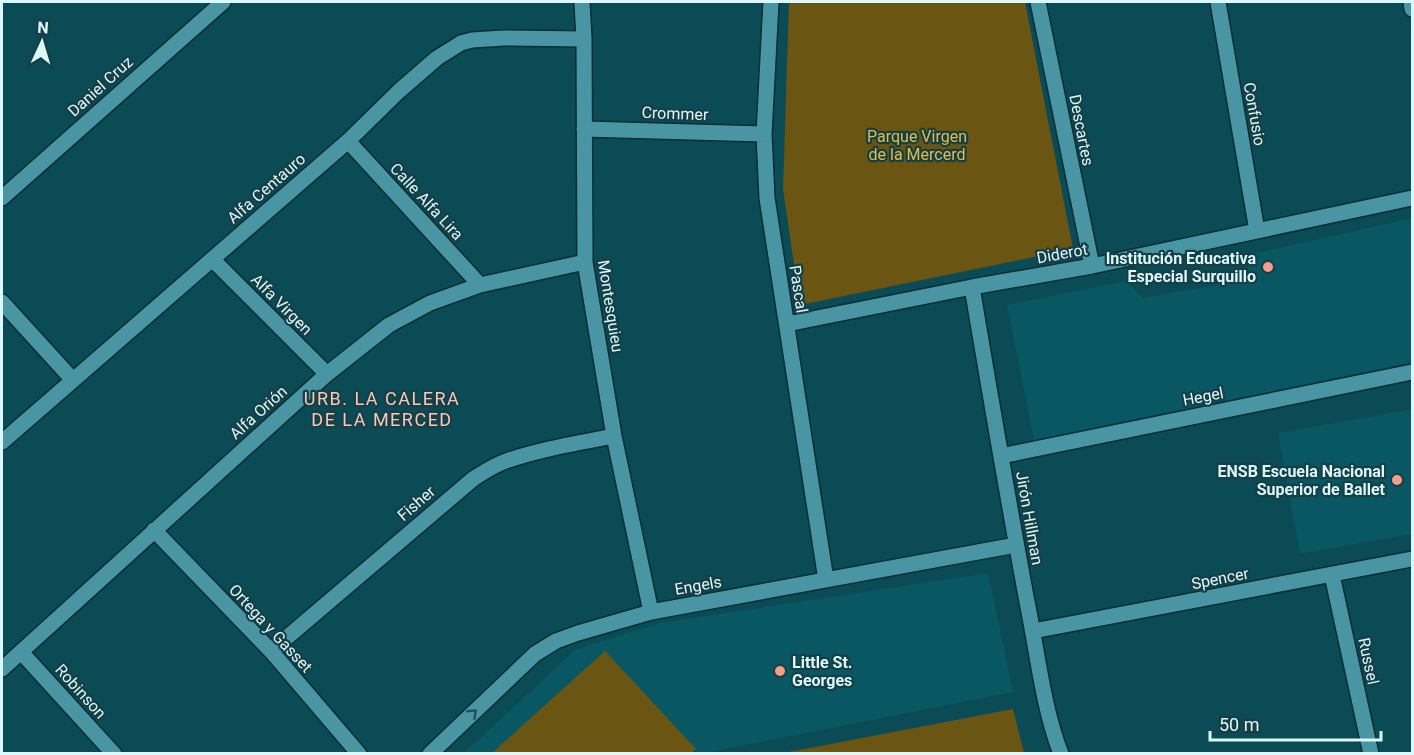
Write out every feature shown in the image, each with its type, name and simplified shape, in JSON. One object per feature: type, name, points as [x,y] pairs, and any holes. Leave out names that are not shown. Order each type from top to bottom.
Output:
[{"type":"street","name":"Daniel Cruz","points":[[2,198],[223,2]]},
{"type":"street","name":"Montesquieu","points":[[582,2],[585,262],[614,436],[651,612]]},
{"type":"street","name":"Pascal","points":[[771,2],[764,134],[767,198],[826,580]]},
{"type":"street","name":"Descartes","points":[[1038,2],[1092,266]]},
{"type":"street","name":"Confusio","points":[[1218,2],[1257,231]]},
{"type":"street","points":[[1411,2],[1413,9]]},
{"type":"street","name":"Alfa Centauro","points":[[2,442],[348,141],[437,58],[461,43],[472,40],[584,39]]},
{"type":"street","name":"Crommer","points":[[584,129],[764,134]]},
{"type":"street","name":"Calle Alfa Lira","points":[[348,141],[480,285]]},
{"type":"street","name":"Diderot","points":[[787,324],[1092,266],[1413,198]]},
{"type":"street","name":"Alfa Virgen","points":[[212,259],[327,374]]},
{"type":"street","name":"Alfa Orión","points":[[2,669],[327,374],[389,325],[430,303],[480,285],[585,262]]},
{"type":"street","name":"Jirón Hillman","points":[[972,287],[1016,545],[1053,732],[1061,753]]},
{"type":"street","points":[[2,302],[72,379]]},
{"type":"street","name":"Hegel","points":[[1001,456],[1413,372]]},
{"type":"street","name":"Fisher","points":[[271,651],[473,479],[516,458],[614,436]]},
{"type":"street","name":"Ortega y Gasset","points":[[154,530],[271,651],[359,753]]},
{"type":"street","name":"Engels","points":[[430,753],[535,654],[556,641],[578,633],[651,612],[1016,545]]},
{"type":"street","name":"Spencer","points":[[1033,631],[1413,559]]},
{"type":"street","name":"Russel","points":[[1332,575],[1371,753]]},
{"type":"street","name":"Robinson","points":[[21,652],[114,753]]},
{"type":"shaded area","points":[[1412,218],[1412,362],[1034,440],[1007,305],[1126,281],[1143,298],[1244,280],[1252,254]]},
{"type":"shaded area","points":[[1412,409],[1412,534],[1300,554],[1278,433]]},
{"type":"shaded area","name":"Little St. Georges","points":[[988,573],[1013,692],[705,753],[463,754],[575,650],[660,623]]},
{"type":"green space","name":"Parque Virgen de la Mercerd","points":[[789,2],[1025,2],[1073,249],[800,305],[783,189]]},
{"type":"green space","points":[[605,651],[696,749],[691,753],[492,753]]},
{"type":"green space","points":[[1013,709],[1024,753],[784,753]]},
{"type":"place","name":"Institución Educativa Especial Surquillo","points":[[1268,267]]},
{"type":"place","name":"ENSB Escuela Nacional Superior de Ballet","points":[[1397,480]]},
{"type":"place","name":"Little St. Georges","points":[[780,671]]},
{"type":"district","name":"URB. LA CALERA DE LA MERCED","points":[[382,409]]}]
